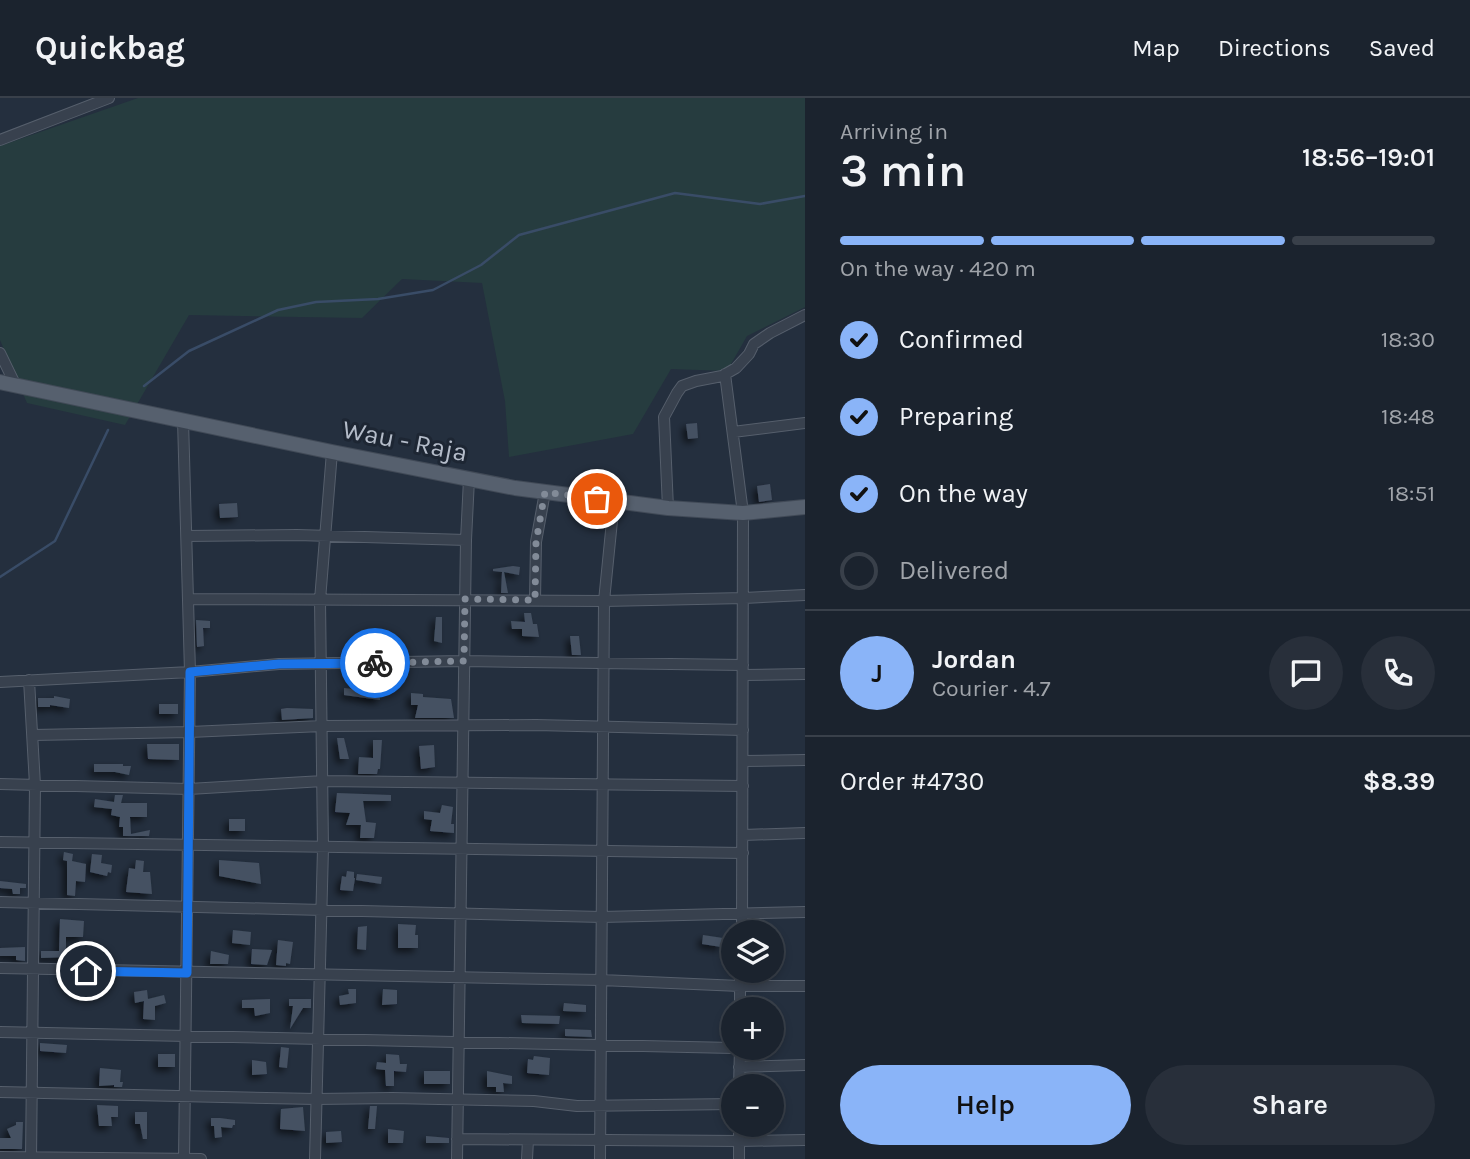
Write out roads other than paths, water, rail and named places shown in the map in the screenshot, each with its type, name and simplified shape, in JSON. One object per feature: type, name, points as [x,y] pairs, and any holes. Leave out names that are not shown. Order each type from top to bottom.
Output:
[{"type":"main road","name":"Wau - Raja","points":[[0,382],[332,452],[545,492],[668,508],[743,513],[805,507]]},
{"type":"street","points":[[0,140],[109,98]]},
{"type":"street","points":[[668,508],[664,417],[677,393],[682,386],[725,374],[736,368],[754,344],[805,315]]},
{"type":"street","points":[[0,353],[16,386]]},
{"type":"street","points":[[725,374],[743,513],[743,920]]},
{"type":"street","points":[[183,420],[190,672],[184,1159]]},
{"type":"street","points":[[733,432],[805,423]]},
{"type":"street","points":[[315,1159],[323,848],[320,600],[332,452]]},
{"type":"street","points":[[457,1159],[469,479]]},
{"type":"street","points":[[535,600],[536,542],[545,492]]},
{"type":"street","points":[[600,1159],[604,601],[614,501]]},
{"type":"street","points":[[187,536],[466,540]]},
{"type":"street","points":[[189,599],[604,601],[805,595]]},
{"type":"street","points":[[0,682],[190,672],[279,664],[464,661],[604,663],[805,674]]},
{"type":"street","points":[[29,680],[35,785],[31,1158]]},
{"type":"street","points":[[33,735],[322,726],[536,725],[743,730]]},
{"type":"street","points":[[743,761],[805,760]]},
{"type":"street","points":[[0,784],[189,789],[323,781],[743,786]]},
{"type":"street","points":[[743,835],[805,833]]},
{"type":"street","points":[[0,842],[743,853]]},
{"type":"street","points":[[0,902],[602,917],[805,912]]},
{"type":"street","points":[[0,968],[805,986]]},
{"type":"street","points":[[740,986],[740,997]]},
{"type":"street","points":[[0,1032],[721,1048]]},
{"type":"street","points":[[739,1060],[739,1074]]},
{"type":"street","points":[[739,1067],[805,1065]]},
{"type":"street","points":[[0,1092],[534,1101],[576,1106],[721,1104]]},
{"type":"street","points":[[739,1137],[739,1159]]},
{"type":"street","points":[[457,1139],[805,1140]]},
{"type":"street","points":[[527,1159],[528,1140]]},
{"type":"street","points":[[0,1157],[201,1159]]},
{"type":"waterway","points":[[144,386],[189,351],[278,310],[316,302],[378,299],[433,290],[481,265],[519,235],[675,193],[760,204],[805,196]]},
{"type":"waterway","points":[[0,577],[55,541],[108,430]]}]
